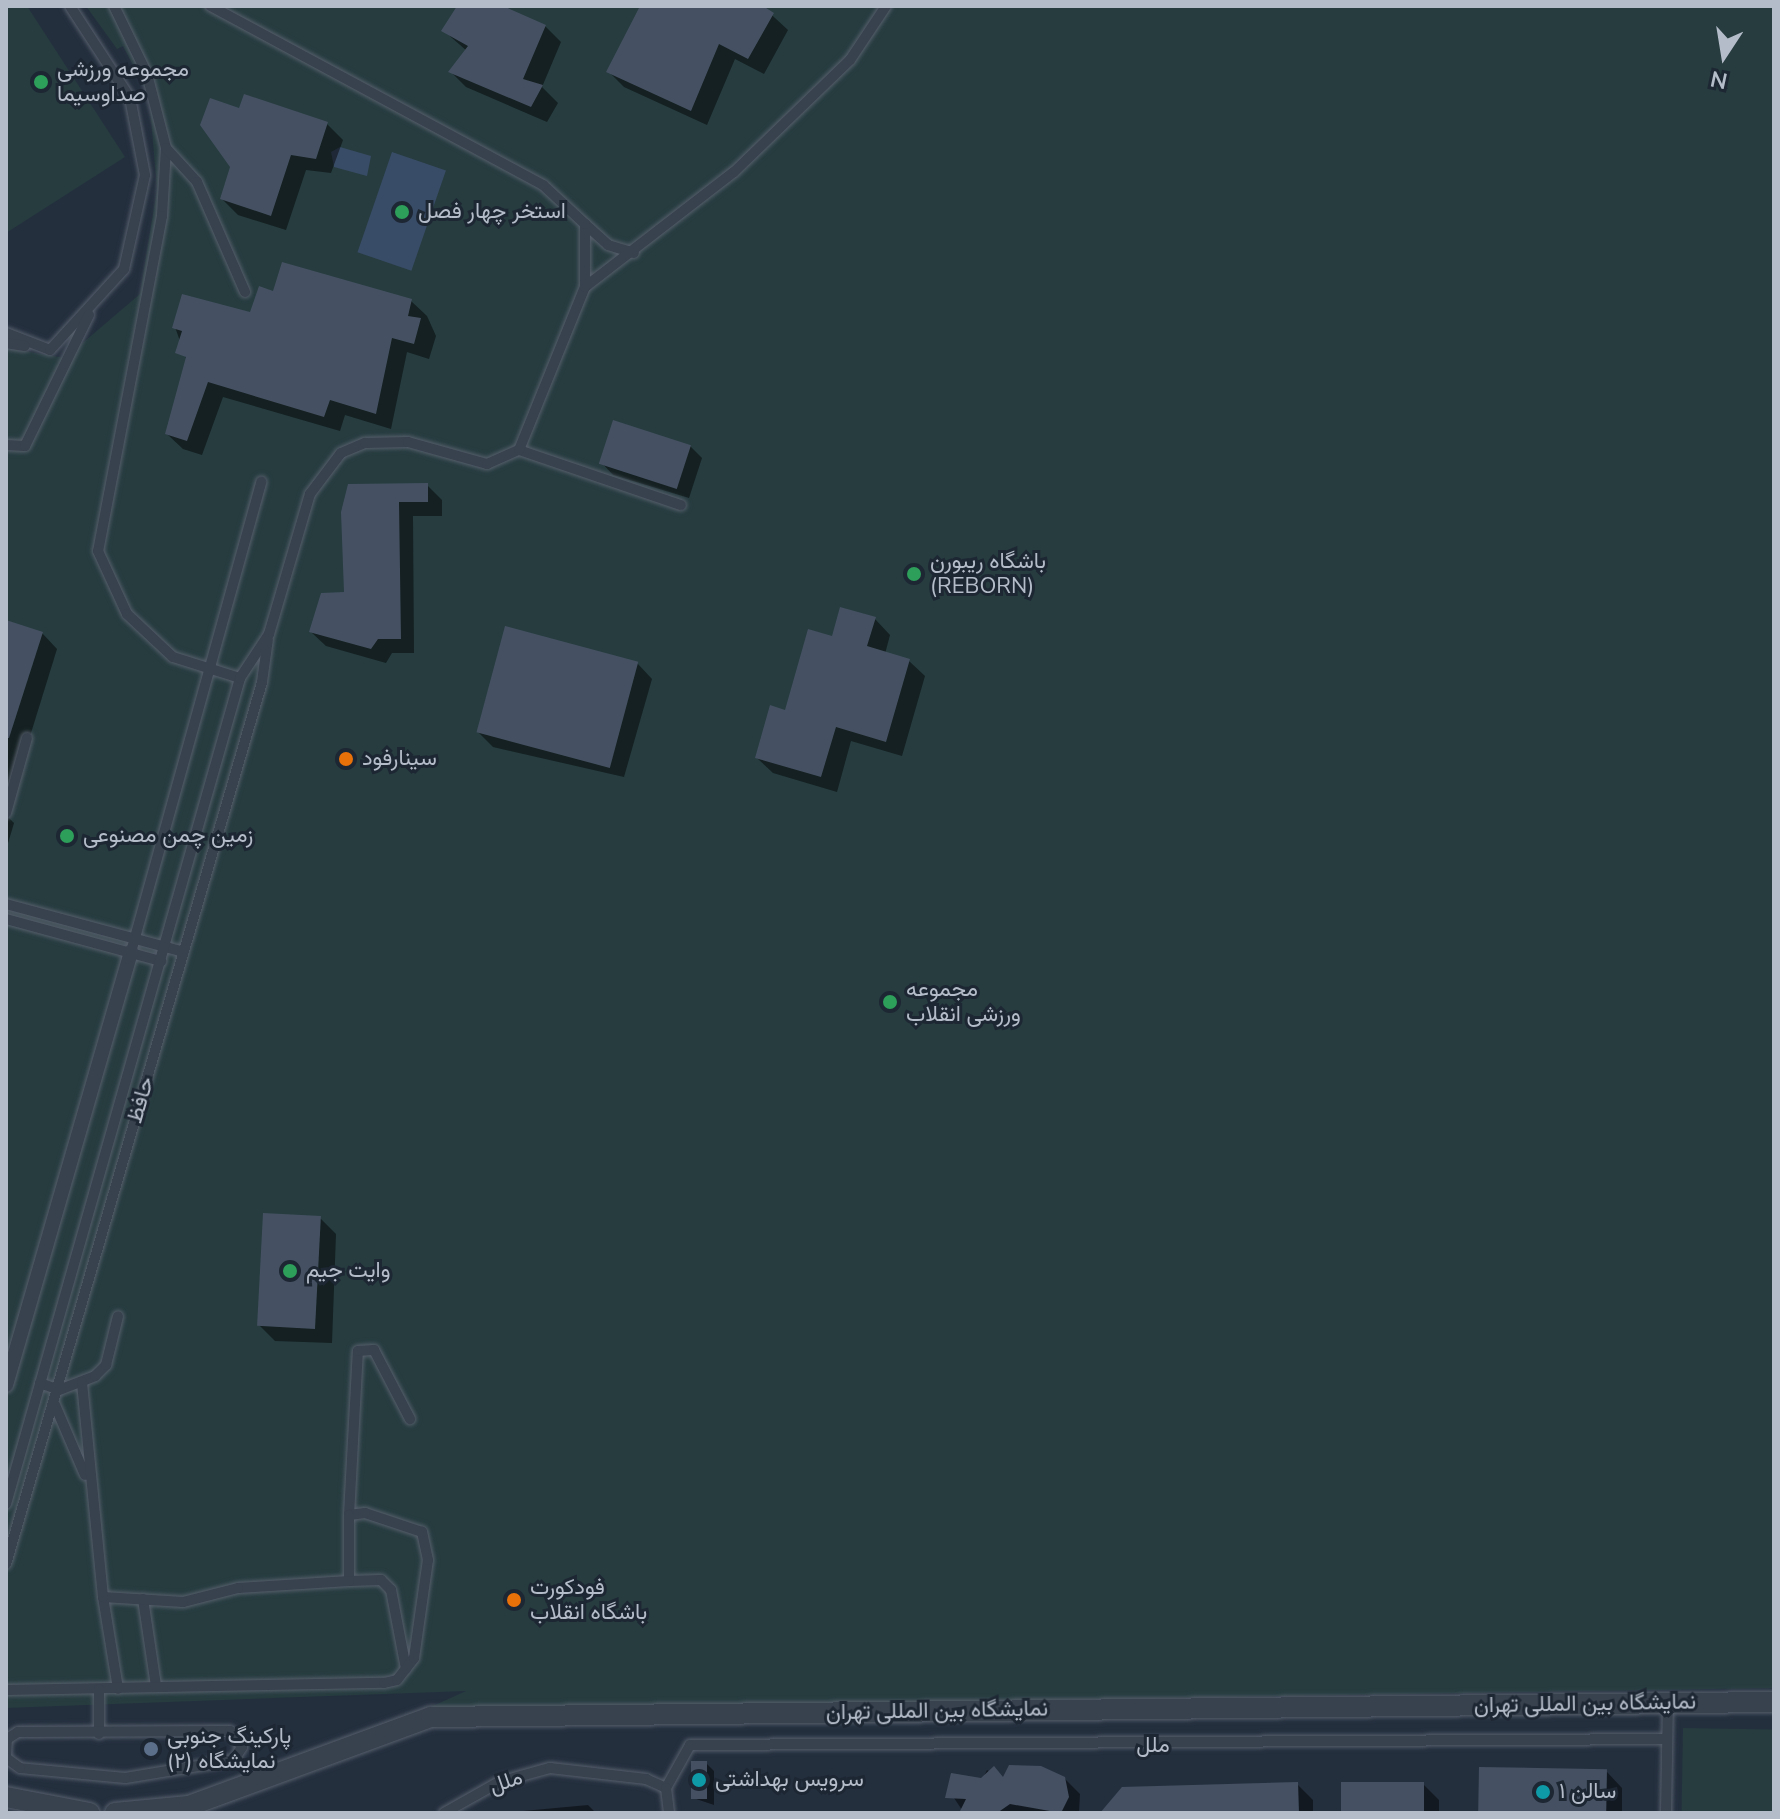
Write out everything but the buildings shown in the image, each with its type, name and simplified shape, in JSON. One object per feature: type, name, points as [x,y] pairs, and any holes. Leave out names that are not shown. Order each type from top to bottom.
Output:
[{"type":"street","points":[[6,1385],[133,946]]},
{"type":"street","name":"نمایشگاه بین المللی تهران","points":[[115,1813],[189,1806],[431,1717],[1774,1702]]},
{"type":"street","points":[[6,1797],[89,1813]]},
{"type":"lane","points":[[50,350],[89,315],[124,269],[145,175],[130,98],[70,6]]},
{"type":"lane","points":[[114,6],[147,74],[166,148],[162,216],[98,551],[127,614],[173,657],[240,678]]},
{"type":"lane","points":[[210,6],[543,185],[608,245],[634,253]]},
{"type":"lane","points":[[585,287],[634,253],[734,172],[850,60],[886,6]]},
{"type":"lane","points":[[166,148],[197,182],[245,292]]},
{"type":"lane","points":[[519,450],[585,287],[585,224]]},
{"type":"lane","points":[[6,445],[25,446],[89,315]]},
{"type":"lane","points":[[6,333],[50,350]]},
{"type":"lane","points":[[6,343],[50,350]]},
{"type":"lane","points":[[269,634],[310,494],[341,453],[365,443],[408,442],[487,464],[519,450],[681,505]]},
{"type":"lane","points":[[133,946],[261,482]]},
{"type":"lane","name":"حافظ","points":[[6,1504],[240,678],[269,634]]},
{"type":"lane","name":"حافظ","points":[[6,1564],[55,1405],[262,682],[269,634]]},
{"type":"lane","points":[[6,813],[27,738]]},
{"type":"lane","points":[[6,904],[133,946],[161,961]]},
{"type":"lane","points":[[6,919],[133,946],[164,946],[184,952]]},
{"type":"lane","points":[[40,1383],[59,1390],[82,1382],[106,1365],[118,1316]]},
{"type":"lane","points":[[349,1581],[349,1515],[358,1351],[374,1350],[410,1419]]},
{"type":"lane","points":[[82,1382],[90,1488],[118,1689]]},
{"type":"lane","points":[[55,1405],[90,1488]]},
{"type":"lane","points":[[6,1690],[384,1683],[406,1669],[428,1560],[422,1532],[403,1521],[349,1515]]},
{"type":"lane","points":[[103,1597],[183,1602],[238,1588],[381,1580],[391,1590],[406,1669]]},
{"type":"lane","points":[[143,1599],[156,1686]]},
{"type":"lane","points":[[99,1689],[99,1734]]},
{"type":"lane","points":[[1666,1813],[1668,1703]]},
{"type":"lane","points":[[230,1731],[242,1747],[234,1760],[125,1778],[20,1768],[6,1757],[7,1739],[18,1732],[99,1734],[230,1731]]},
{"type":"lane","name":"ملل","points":[[444,1813],[499,1782],[550,1768],[605,1769],[666,1788],[690,1745],[1667,1739]]},
{"type":"lane","points":[[666,1788],[669,1813]]},
{"type":"green space","name":"مجموعه ورزشی صداوسیما","points":[[6,6],[27,6],[125,157],[6,233]]},
{"type":"green space","name":"مجموعه ورزشی انقلاب","points":[[86,6],[1774,6],[1774,1688],[424,1710],[466,1691],[6,1708],[6,348],[65,358],[140,294],[157,189],[149,96],[123,46],[117,49]]},
{"type":"green space","points":[[1683,1728],[1774,1730],[1773,1813],[1682,1813]]},
{"type":"water","points":[[340,147],[371,156],[367,176],[334,167],[331,152]]},
{"type":"water","name":"استخر چهار فصل","points":[[392,152],[446,171],[411,271],[357,252]]},
{"type":"place","name":"مجموعه ورزشی صداوسیما","points":[[41,82]]},
{"type":"place","name":"استخر چهار فصل","points":[[402,212]]},
{"type":"place","name":"باشگاه ریبورن (REBORN)","points":[[914,574]]},
{"type":"place","name":"سینارفود","points":[[346,759]]},
{"type":"place","name":"زمین چمن مصنوعی","points":[[67,836]]},
{"type":"place","name":"مجموعه ورزشی انقلاب","points":[[890,1002]]},
{"type":"place","name":"وایت جیم","points":[[290,1271]]},
{"type":"place","name":"فودکورت باشگاه انقلاب","points":[[514,1600]]},
{"type":"place","name":"پارکینگ جنوبی نمایشگاه (۲)","points":[[151,1749]]},
{"type":"place","name":"سرویس بهداشتی","points":[[699,1780]]},
{"type":"place","name":"سالن ۱","points":[[1543,1792]]}]
